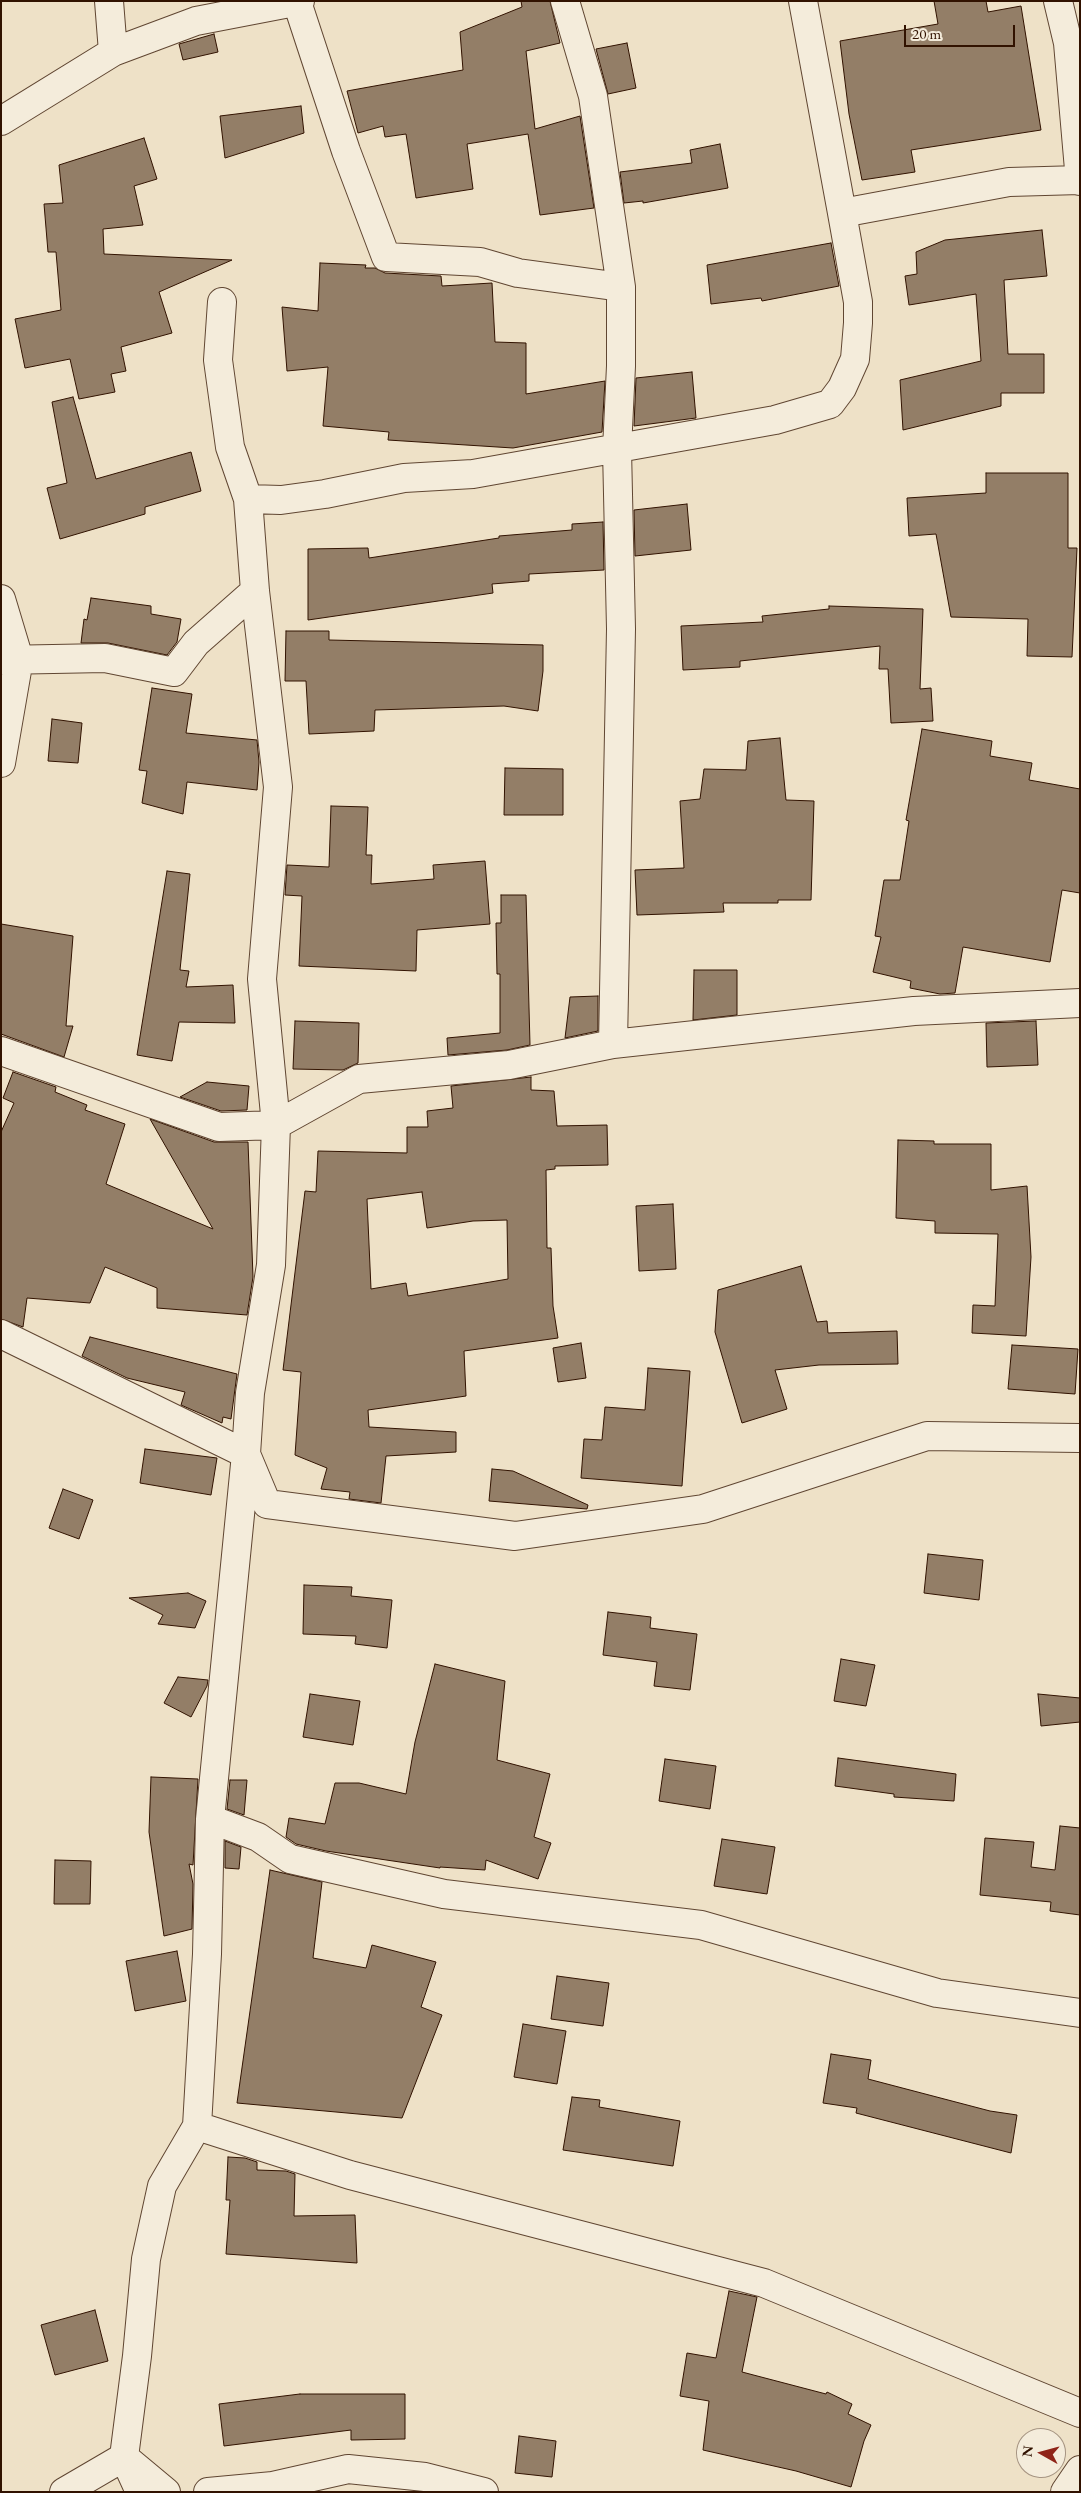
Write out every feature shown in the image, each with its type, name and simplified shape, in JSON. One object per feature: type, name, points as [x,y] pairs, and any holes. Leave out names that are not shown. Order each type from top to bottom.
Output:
[{"type":"street","points":[[109,1],[113,52]]},
{"type":"street","points":[[565,1],[593,96],[620,287],[621,366],[617,449],[621,629],[614,1044]]},
{"type":"street","points":[[248,499],[281,500],[325,494],[404,478],[473,474],[775,420],[830,404],[842,388],[855,359],[858,302],[802,1]]},
{"type":"street","points":[[842,213],[1009,182],[1080,181],[1068,43],[1058,1]]},
{"type":"street","points":[[1,121],[113,52],[196,21],[298,2],[346,150],[380,235],[386,257],[480,262],[518,273],[620,287]]},
{"type":"street","points":[[140,2492],[124,2457],[137,2356],[146,2259],[162,2186],[197,2126],[207,1954],[210,1819],[246,1454],[250,1393],[271,1264],[276,1125],[262,980],[278,787],[255,591],[248,499],[230,447],[219,370],[222,302]]},
{"type":"street","points":[[10,660],[105,658],[174,672],[196,643],[255,591]]},
{"type":"street","points":[[1,599],[10,660],[1,763]]},
{"type":"street","points":[[1,1051],[219,1127],[276,1125],[359,1079],[509,1065],[614,1044],[914,1010],[1080,1003]]},
{"type":"street","points":[[1,1334],[246,1454],[267,1504],[515,1536],[703,1509],[927,1436],[1080,1438]]},
{"type":"street","points":[[210,1819],[258,1838],[290,1859],[444,1894],[701,1925],[937,1993],[1080,2013]]},
{"type":"street","points":[[197,2126],[350,2176],[764,2283],[1080,2413]]},
{"type":"street","points":[[64,2492],[124,2457]]},
{"type":"street","points":[[124,2457],[166,2492]]},
{"type":"street","points":[[208,2492],[273,2486],[348,2469],[425,2477],[484,2492]]},
{"type":"street","points":[[1065,2492],[1080,2470]]},
{"type":"building","points":[[521,1],[550,1],[560,43],[526,51],[535,129],[580,116],[594,208],[540,215],[528,134],[467,144],[473,189],[416,198],[406,134],[385,137],[383,126],[358,133],[347,91],[463,70],[460,32],[522,7]]},
{"type":"building","points":[[934,1],[986,1],[988,12],[1021,6],[1041,130],[911,150],[915,172],[862,180],[849,114],[840,41],[938,24]]},
{"type":"building","points":[[214,34],[218,52],[183,60],[179,44]]},
{"type":"building","points":[[627,43],[636,88],[608,94],[596,49]]},
{"type":"building","points":[[301,106],[304,133],[225,158],[220,116]]},
{"type":"building","points":[[144,138],[157,179],[134,186],[143,225],[103,229],[104,254],[232,260],[159,292],[172,333],[121,347],[126,371],[111,374],[115,392],[79,399],[70,359],[25,368],[15,319],[61,310],[56,252],[48,252],[44,204],[63,203],[59,165]]},
{"type":"building","points":[[720,144],[728,188],[643,203],[643,201],[624,203],[620,172],[692,163],[690,150]]},
{"type":"building","points":[[1042,230],[1047,276],[1004,280],[1008,354],[1044,354],[1044,393],[1001,393],[1001,406],[903,430],[900,380],[981,361],[976,294],[909,305],[905,276],[917,274],[916,252],[945,240]]},
{"type":"building","points":[[831,243],[839,286],[762,301],[761,298],[711,304],[707,265]]},
{"type":"building","points":[[320,263],[366,265],[365,268],[375,268],[385,273],[441,276],[442,286],[492,283],[495,342],[526,343],[526,394],[605,381],[602,432],[513,448],[388,440],[389,432],[323,426],[328,367],[287,371],[282,307],[318,311]]},
{"type":"building","points":[[692,372],[696,418],[634,426],[636,378]]},
{"type":"building","points":[[73,397],[96,479],[191,452],[201,491],[145,507],[145,514],[60,539],[47,488],[67,483],[52,402]]},
{"type":"building","points":[[986,473],[1068,473],[1068,548],[1077,548],[1072,657],[1027,656],[1028,619],[951,617],[936,534],[909,536],[907,498],[986,493]]},
{"type":"building","points":[[687,504],[691,550],[635,556],[634,510]]},
{"type":"building","points":[[603,522],[604,570],[529,574],[529,581],[492,584],[493,593],[308,620],[308,549],[368,548],[369,558],[499,538],[499,536],[572,530],[572,524]]},
{"type":"building","points":[[91,598],[151,606],[151,614],[181,619],[177,642],[167,655],[108,643],[81,643],[84,619],[87,620]]},
{"type":"building","points":[[829,606],[923,609],[920,689],[931,688],[933,721],[891,723],[888,669],[879,669],[880,646],[740,661],[740,667],[683,670],[681,626],[763,622],[762,616],[829,609]]},
{"type":"building","points":[[286,631],[329,631],[329,640],[543,645],[543,671],[538,711],[504,706],[375,710],[374,731],[309,734],[306,681],[285,681]]},
{"type":"building","points":[[152,688],[192,694],[186,733],[257,740],[259,762],[257,790],[187,782],[183,814],[142,803],[147,771],[139,770]]},
{"type":"building","points":[[52,719],[82,723],[78,763],[48,761]]},
{"type":"building","points":[[922,729],[992,741],[990,756],[1032,763],[1029,780],[1080,789],[1080,893],[1062,890],[1050,962],[963,947],[955,993],[940,994],[910,988],[911,981],[873,972],[881,937],[875,936],[884,880],[900,880],[909,821],[906,820]]},
{"type":"building","points":[[780,738],[786,800],[814,801],[811,900],[778,900],[778,903],[723,903],[724,912],[637,915],[635,870],[684,868],[680,801],[700,799],[704,769],[746,770],[748,741]]},
{"type":"building","points":[[505,768],[563,769],[563,815],[504,815]]},
{"type":"building","points":[[331,806],[368,807],[366,855],[372,855],[371,884],[434,879],[433,865],[485,861],[490,924],[417,930],[416,971],[299,966],[302,896],[285,895],[287,865],[329,867]]},
{"type":"building","points":[[167,871],[190,874],[180,970],[189,971],[186,987],[233,985],[235,1023],[179,1022],[172,1061],[137,1055]]},
{"type":"building","points":[[501,895],[526,895],[530,1045],[507,1050],[448,1055],[447,1038],[500,1033],[500,974],[497,974],[496,923],[501,923]]},
{"type":"building","points":[[1,924],[73,936],[66,1026],[73,1026],[64,1057],[1,1034]]},
{"type":"building","points":[[694,970],[737,970],[737,1015],[693,1020]]},
{"type":"building","points":[[598,996],[598,1031],[565,1038],[570,997]]},
{"type":"building","points":[[295,1021],[359,1023],[358,1063],[343,1070],[293,1069]]},
{"type":"building","points":[[1036,1021],[1038,1065],[987,1067],[986,1023]]},
{"type":"building","points":[[13,1072],[56,1087],[55,1092],[87,1105],[85,1110],[125,1124],[106,1184],[213,1229],[150,1119],[214,1142],[248,1142],[253,1277],[247,1315],[157,1308],[157,1288],[105,1267],[90,1303],[27,1298],[23,1327],[1,1319],[1,1132],[14,1103],[3,1098]]},
{"type":"building","points":[[531,1077],[531,1090],[554,1091],[557,1126],[607,1125],[608,1165],[555,1166],[555,1169],[546,1170],[547,1248],[551,1248],[553,1306],[558,1338],[464,1351],[466,1396],[368,1410],[369,1427],[456,1432],[456,1452],[386,1456],[381,1503],[349,1499],[350,1492],[321,1489],[327,1468],[295,1455],[301,1372],[283,1370],[305,1191],[316,1192],[318,1151],[407,1153],[407,1127],[428,1127],[427,1111],[453,1108],[451,1086]],"holes":[[[422,1192],[427,1228],[473,1221],[507,1220],[508,1279],[408,1296],[406,1283],[371,1289],[367,1199]]]},
{"type":"building","points":[[207,1082],[249,1086],[247,1110],[221,1111],[180,1097]]},
{"type":"building","points":[[898,1140],[934,1141],[934,1144],[991,1144],[991,1190],[1027,1186],[1031,1257],[1026,1336],[972,1333],[973,1305],[995,1306],[998,1234],[935,1233],[935,1221],[896,1218]]},
{"type":"building","points":[[673,1204],[676,1269],[639,1271],[636,1206]]},
{"type":"building","points":[[801,1266],[817,1322],[827,1321],[828,1333],[897,1331],[898,1364],[819,1365],[775,1370],[787,1409],[742,1423],[715,1332],[718,1290]]},
{"type":"building","points":[[90,1337],[237,1374],[231,1419],[223,1417],[222,1423],[181,1405],[185,1392],[127,1378],[82,1356]]},
{"type":"building","points":[[581,1343],[586,1378],[558,1382],[553,1348]]},
{"type":"building","points":[[1012,1345],[1078,1349],[1075,1394],[1008,1389]]},
{"type":"building","points":[[648,1368],[690,1371],[682,1486],[581,1478],[584,1439],[602,1440],[605,1407],[645,1410]]},
{"type":"building","points":[[145,1449],[217,1458],[211,1495],[140,1483]]},
{"type":"building","points":[[492,1469],[513,1471],[588,1505],[587,1509],[489,1501]]},
{"type":"building","points":[[63,1489],[93,1500],[79,1539],[49,1528]]},
{"type":"building","points":[[928,1554],[983,1560],[979,1600],[924,1593]]},
{"type":"building","points":[[304,1585],[352,1587],[351,1596],[392,1600],[387,1648],[355,1644],[356,1636],[303,1634]]},
{"type":"building","points":[[188,1593],[206,1601],[195,1628],[158,1624],[163,1615],[129,1598]]},
{"type":"building","points":[[608,1612],[651,1617],[650,1628],[697,1634],[690,1690],[654,1686],[657,1662],[603,1655]]},
{"type":"building","points":[[841,1659],[875,1665],[866,1706],[834,1701]]},
{"type":"building","points":[[435,1664],[505,1681],[497,1760],[550,1774],[534,1837],[551,1843],[538,1879],[486,1860],[485,1870],[440,1868],[326,1851],[296,1844],[286,1837],[289,1818],[325,1824],[335,1783],[359,1783],[406,1794],[415,1742]]},
{"type":"building","points":[[178,1677],[208,1680],[207,1686],[191,1717],[164,1703]]},
{"type":"building","points":[[310,1694],[360,1701],[353,1745],[303,1737]]},
{"type":"building","points":[[1038,1694],[1080,1698],[1080,1722],[1041,1726]]},
{"type":"building","points":[[838,1758],[956,1774],[954,1801],[894,1797],[894,1794],[835,1786]]},
{"type":"building","points":[[665,1759],[716,1766],[710,1809],[659,1801]]},
{"type":"building","points":[[151,1777],[198,1779],[193,1865],[189,1864],[193,1884],[192,1929],[164,1936],[149,1832]]},
{"type":"building","points":[[230,1780],[247,1780],[244,1815],[227,1809]]},
{"type":"building","points":[[1060,1826],[1080,1828],[1080,1915],[1050,1911],[1051,1902],[980,1895],[985,1838],[1034,1842],[1031,1867],[1055,1870]]},
{"type":"building","points":[[722,1839],[775,1847],[767,1894],[714,1886]]},
{"type":"building","points":[[225,1841],[241,1847],[239,1869],[225,1868]]},
{"type":"building","points":[[55,1860],[91,1861],[90,1904],[54,1904]]},
{"type":"building","points":[[270,1870],[322,1882],[313,1958],[366,1968],[372,1945],[436,1962],[421,2007],[442,2015],[402,2118],[237,2103]]},
{"type":"building","points":[[177,1951],[186,2001],[135,2011],[126,1961]]},
{"type":"building","points":[[557,1976],[609,1983],[603,2026],[551,2019]]},
{"type":"building","points":[[523,2024],[566,2031],[557,2084],[514,2077]]},
{"type":"building","points":[[831,2054],[871,2060],[868,2079],[990,2111],[1017,2115],[1011,2153],[856,2113],[857,2108],[823,2103]]},
{"type":"building","points":[[572,2097],[600,2100],[599,2107],[680,2121],[673,2166],[563,2150]]},
{"type":"building","points":[[228,2157],[245,2158],[257,2162],[257,2170],[286,2171],[295,2174],[294,2216],[355,2215],[357,2263],[226,2254],[230,2200],[226,2200]]},
{"type":"building","points":[[729,2291],[757,2297],[742,2372],[826,2394],[827,2392],[852,2404],[848,2414],[871,2425],[864,2441],[851,2487],[796,2471],[703,2450],[709,2401],[680,2396],[687,2353],[716,2358]]},
{"type":"building","points":[[95,2310],[108,2361],[55,2375],[41,2325]]},
{"type":"building","points":[[300,2394],[405,2394],[405,2439],[351,2440],[351,2430],[224,2446],[219,2404]]},
{"type":"building","points":[[519,2436],[556,2441],[552,2477],[515,2473]]}]
